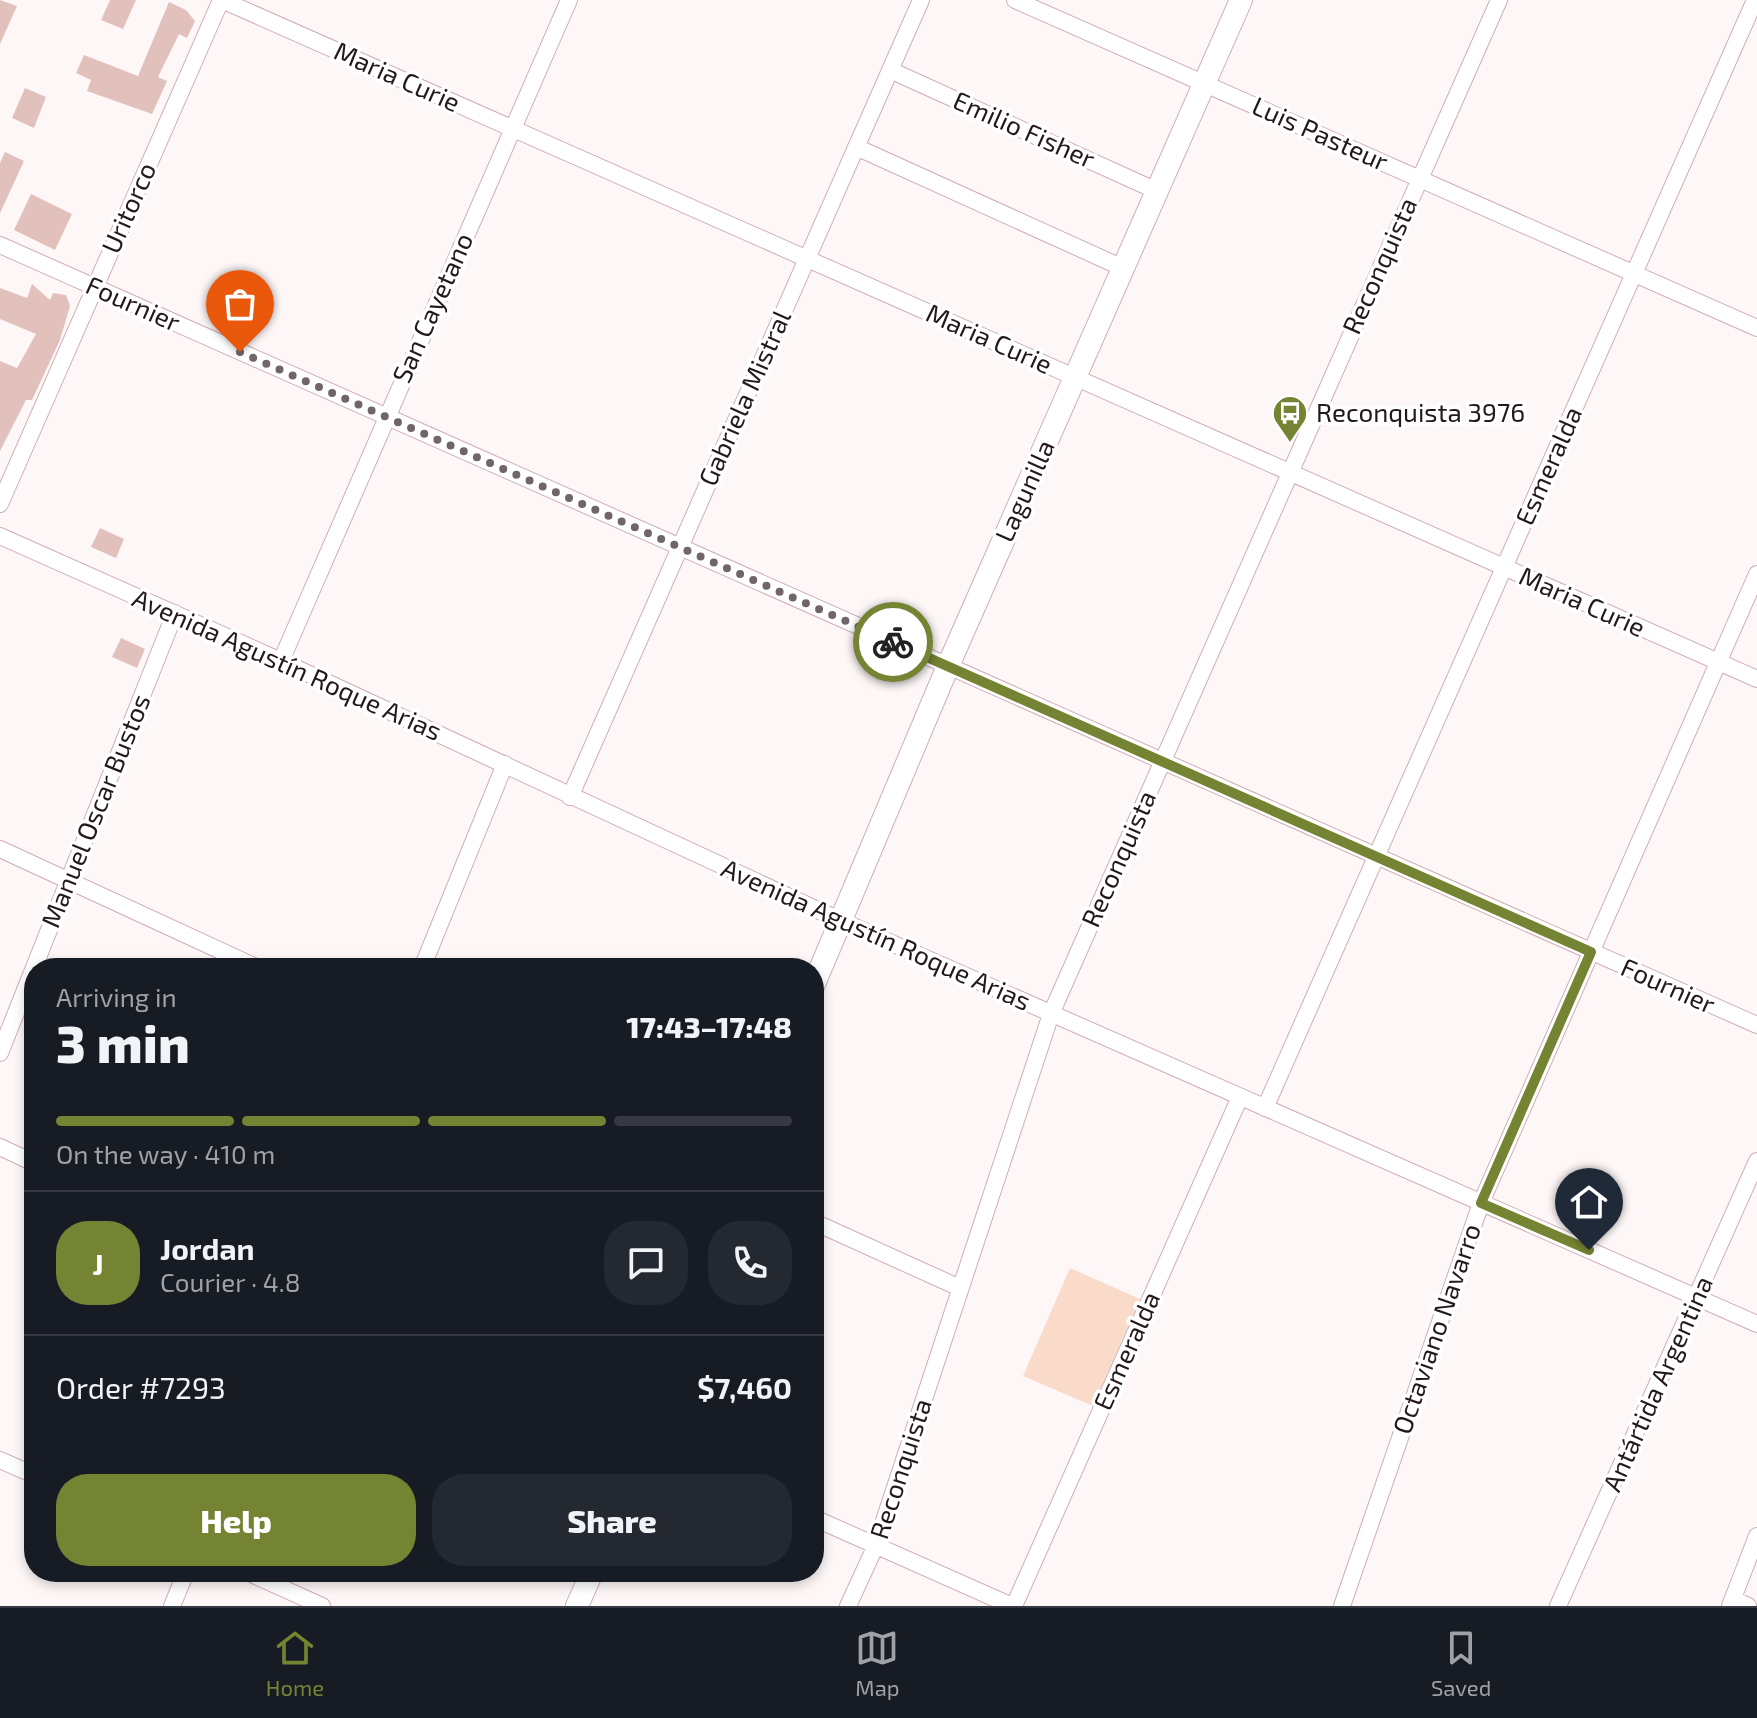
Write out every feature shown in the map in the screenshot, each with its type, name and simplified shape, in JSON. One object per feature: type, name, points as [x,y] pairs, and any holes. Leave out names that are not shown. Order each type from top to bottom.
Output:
[{"type":"main road","name":"Lagunilla","points":[[824,958],[948,666],[1241,0]]},
{"type":"main road","points":[[577,1606],[588,1582]]},
{"type":"street","name":"Maria Curie","points":[[221,0],[1757,679]]},
{"type":"street","name":"Uritorco","points":[[0,504],[221,0]]},
{"type":"street","name":"San Cayetano","points":[[281,661],[569,0]]},
{"type":"street","name":"Gabriela Mistral","points":[[570,797],[921,0]]},
{"type":"street","name":"Luis Pasteur","points":[[1015,0],[1047,7],[1204,83],[1757,328]]},
{"type":"street","name":"Reconquista","points":[[848,1606],[876,1545],[1051,1014],[1499,0]]},
{"type":"street","name":"Esmeralda","points":[[1265,1108],[1755,0]]},
{"type":"street","name":"Emilio Fisher","points":[[890,70],[1157,191]]},
{"type":"street","points":[[856,147],[1123,268]]},
{"type":"street","name":"Fournier","points":[[0,245],[1757,1025]]},
{"type":"street","name":"Avenida Agustín Roque Arias","points":[[0,536],[281,661],[839,920],[1757,1324]]},
{"type":"street","name":"Octaviano Navarro","points":[[1342,1606],[1481,1203],[1757,574]]},
{"type":"street","name":"Manuel Oscar Bustos","points":[[37,958],[175,613]]},
{"type":"street","points":[[426,958],[505,764]]},
{"type":"street","points":[[0,849],[237,958]]},
{"type":"street","name":"Manuel Oscar Bustos","points":[[0,1053],[24,991]]},
{"type":"street","name":"Esmeralda","points":[[1013,1606],[1240,1097]]},
{"type":"street","points":[[0,1147],[24,1158]]},
{"type":"street","name":"Antártida Argentina","points":[[1558,1606],[1757,1161]]},
{"type":"street","points":[[824,1227],[960,1288]]},
{"type":"street","points":[[0,1460],[24,1471]]},
{"type":"street","points":[[824,1522],[1013,1606]]},
{"type":"street","points":[[1737,1604],[1757,1536]]},
{"type":"street","points":[[172,1606],[182,1582]]},
{"type":"street","points":[[269,1582],[322,1606]]},
{"type":"shaded area","points":[[1070,1268],[1140,1299],[1093,1406],[1023,1376]]},
{"type":"building","points":[[0,0],[17,6],[0,44]]},
{"type":"building","points":[[110,0],[136,0],[123,29],[101,20]]},
{"type":"building","points":[[169,2],[186,10],[195,21],[187,38],[179,34],[158,77],[167,81],[152,114],[87,91],[91,80],[76,73],[84,55],[138,76]]},
{"type":"building","points":[[25,88],[46,97],[34,128],[12,118]]},
{"type":"building","points":[[5,152],[24,161],[0,213],[0,163]]},
{"type":"building","points":[[31,194],[72,214],[55,250],[14,230]]},
{"type":"building","points":[[32,284],[50,300],[53,293],[66,295],[70,306],[60,340],[32,400],[26,400],[0,451],[0,361],[17,368],[36,334],[0,319],[0,288],[27,298]]},
{"type":"building","points":[[100,528],[124,539],[116,558],[91,547]]},
{"type":"building","points":[[121,638],[145,649],[137,668],[112,657]]},
{"type":"way so far","points":[[240,352],[893,642]]},
{"type":"place","name":"Reconquista 3976","points":[[1290,444]]},
{"type":"route","points":[[893,642],[1591,952],[1481,1203],[1589,1250]]}]
